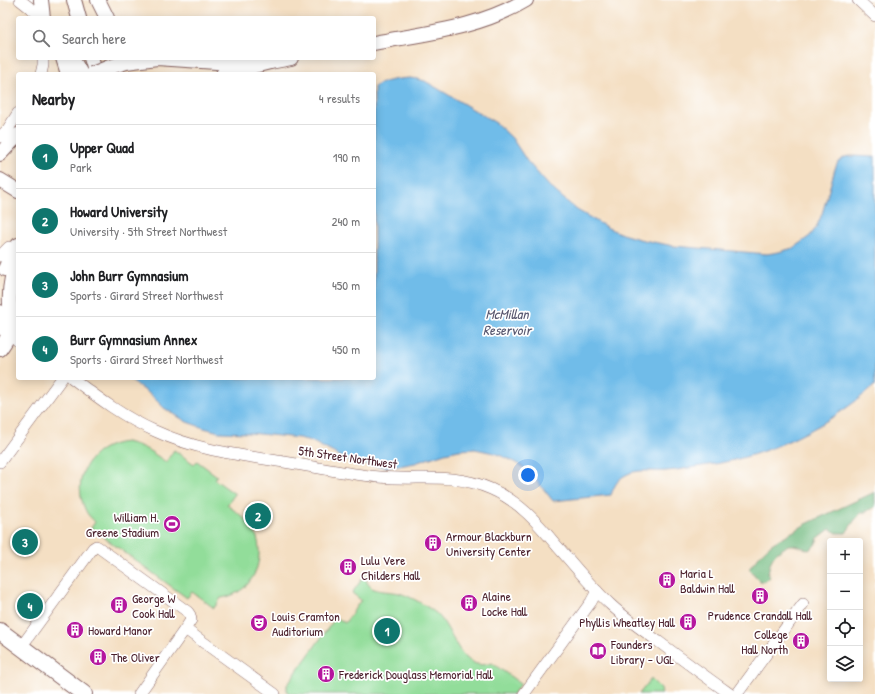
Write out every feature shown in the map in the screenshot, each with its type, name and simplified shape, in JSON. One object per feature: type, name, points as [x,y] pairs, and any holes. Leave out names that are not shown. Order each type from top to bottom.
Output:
[{"type":"highway","points":[[0,631],[84,694]]},
{"type":"main road","points":[[74,0],[78,16]]},
{"type":"main road","points":[[98,0],[106,16]]},
{"type":"main road","points":[[376,43],[469,25],[498,14],[526,0]]},
{"type":"main road","points":[[64,60],[67,72]]},
{"type":"main road","points":[[73,60],[80,72]]},
{"type":"main road","points":[[93,60],[101,71],[135,61],[144,60]]},
{"type":"main road","points":[[187,60],[223,63],[270,62]]},
{"type":"main road","points":[[231,72],[280,60]]},
{"type":"main road","points":[[0,154],[16,137]]},
{"type":"main road","points":[[0,169],[16,179]]},
{"type":"main road","points":[[0,180],[16,190]]},
{"type":"main road","points":[[0,264],[4,255],[16,239]]},
{"type":"main road","points":[[9,250],[7,264],[3,275],[1,292],[10,325]]},
{"type":"main road","points":[[0,349],[7,340],[10,325],[10,284],[16,266]]},
{"type":"street","points":[[20,0],[40,13]]},
{"type":"street","points":[[858,0],[873,11]]},
{"type":"street","points":[[41,72],[43,60]]},
{"type":"street","points":[[0,137],[8,129],[16,116]]},
{"type":"street","points":[[0,462],[61,380]]},
{"type":"street","name":"5th Street Northwest","points":[[75,380],[117,411],[140,424],[172,439],[202,448],[376,477],[453,478],[475,483],[491,489],[507,497],[527,512],[611,606],[730,694]]},
{"type":"street","points":[[21,647],[84,560],[96,546],[174,601],[190,615],[191,620],[139,694]]},
{"type":"street","points":[[524,694],[591,602],[597,591]]},
{"type":"street","points":[[737,694],[803,604]]},
{"type":"street","points":[[185,629],[275,694]]},
{"type":"green space","name":"William H. Greene Stadium","points":[[126,442],[147,449],[166,462],[174,450],[194,464],[197,461],[217,476],[214,479],[235,494],[227,505],[243,517],[253,528],[258,542],[259,560],[254,575],[244,588],[237,593],[221,598],[214,608],[192,592],[187,598],[91,528],[95,522],[87,513],[82,501],[80,488],[86,466],[93,457],[102,450],[113,445]]},
{"type":"green space","points":[[875,492],[875,507],[861,513],[846,533],[837,533],[830,529],[818,538],[814,546],[808,550],[788,545],[777,553],[772,559],[768,574],[770,577],[765,582],[760,581],[749,569],[763,552],[777,540],[806,524]]},
{"type":"green space","points":[[365,575],[367,582],[372,588],[403,594],[419,602],[437,614],[443,621],[459,649],[465,657],[472,662],[481,665],[492,663],[521,684],[513,694],[291,694],[287,692],[287,685],[336,617],[345,623],[361,600],[352,593]]},
{"type":"green space","points":[[651,679],[661,689],[662,694],[639,694]]},
{"type":"water","name":"McMillan Reservoir","points":[[410,78],[425,81],[496,123],[512,138],[527,161],[550,187],[577,210],[608,228],[622,234],[674,246],[767,254],[793,248],[810,236],[816,228],[822,214],[838,162],[845,157],[851,156],[875,157],[875,385],[858,400],[818,426],[775,447],[753,455],[730,461],[671,471],[634,472],[620,479],[611,495],[553,501],[526,469],[509,459],[494,453],[475,449],[459,450],[415,463],[384,467],[351,462],[311,441],[299,438],[250,433],[219,432],[204,428],[187,422],[164,408],[151,395],[131,380],[376,380],[376,86],[396,79]]},
{"type":"place","name":"Howard University","points":[[258,516]]},
{"type":"place","name":"William H. Greene Stadium","points":[[172,524]]},
{"type":"place","name":"John Burr Gymnasium","points":[[25,542]]},
{"type":"place","name":"Armour Blackburn University Center","points":[[433,543]]},
{"type":"place","name":"Lulu Vere Childers Hall","points":[[348,567]]},
{"type":"place","name":"Maria L Baldwin Hall","points":[[667,580]]},
{"type":"place","name":"Prudence Crandall Hall","points":[[760,596]]},
{"type":"place","name":"Alaine Locke Hall","points":[[469,603]]},
{"type":"place","name":"George W Cook Hall","points":[[119,605]]},
{"type":"place","name":"Burr Gymnasium Annex","points":[[30,606]]},
{"type":"place","name":"Phyllis Wheatley Hall","points":[[688,622]]},
{"type":"place","name":"Louis Cramton Auditorium","points":[[259,623]]},
{"type":"place","name":"Howard Manor","points":[[75,630]]},
{"type":"place","name":"Upper Quad","points":[[387,631]]},
{"type":"place","name":"College Hall North","points":[[801,641]]},
{"type":"place","name":"Founders Library - UGL","points":[[598,651]]},
{"type":"place","name":"The Oliver","points":[[98,657]]},
{"type":"place","name":"Frederick Douglass Memorial Hall","points":[[326,674]]}]
